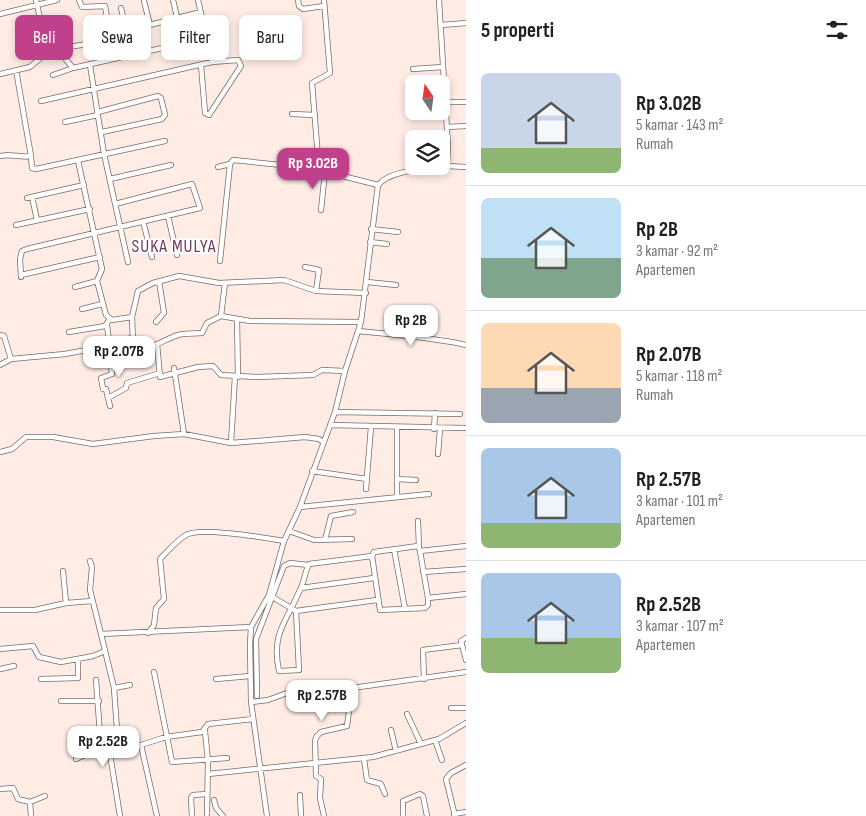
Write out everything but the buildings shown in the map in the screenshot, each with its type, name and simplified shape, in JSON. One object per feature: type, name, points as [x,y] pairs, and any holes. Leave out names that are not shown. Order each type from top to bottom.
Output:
[{"type":"street","points":[[0,14],[37,2],[57,0]]},
{"type":"street","points":[[73,46],[112,40],[105,6],[82,7],[79,0]]},
{"type":"street","points":[[173,0],[177,15]]},
{"type":"street","points":[[198,0],[202,15]]},
{"type":"street","points":[[298,0],[299,6],[303,9],[324,6]]},
{"type":"street","points":[[319,170],[312,81],[327,77],[330,73],[324,0]]},
{"type":"street","points":[[439,0],[444,75]]},
{"type":"street","points":[[144,1],[148,15]]},
{"type":"street","points":[[37,2],[40,15]]},
{"type":"street","points":[[121,8],[123,15]]},
{"type":"street","points":[[187,15],[201,12]]},
{"type":"street","points":[[442,25],[466,23]]},
{"type":"street","points":[[41,101],[212,62],[236,59],[241,66],[211,114],[208,115],[204,113],[201,65]]},
{"type":"street","points":[[0,74],[30,67],[40,60]]},
{"type":"street","points":[[66,60],[73,68]]},
{"type":"street","points":[[53,75],[73,68],[111,60]]},
{"type":"street","points":[[90,65],[104,154],[128,262]]},
{"type":"street","points":[[413,69],[443,67]]},
{"type":"street","points":[[16,70],[34,169],[165,141]]},
{"type":"street","points":[[65,122],[158,96],[161,98],[165,115],[162,119],[102,132]]},
{"type":"street","points":[[450,102],[466,102]]},
{"type":"street","points":[[292,114],[315,115]]},
{"type":"street","points":[[447,120],[447,127],[466,126]]},
{"type":"street","points":[[0,156],[9,154],[18,158],[31,156]]},
{"type":"street","points":[[220,261],[230,164],[232,160],[237,159],[319,170],[378,185]]},
{"type":"street","points":[[78,160],[100,257],[102,272],[97,281],[102,304],[110,319]]},
{"type":"street","points":[[218,167],[230,164]]},
{"type":"street","points":[[110,179],[171,165]]},
{"type":"street","points":[[450,166],[466,168]]},
{"type":"street","points":[[321,210],[325,172]]},
{"type":"street","points":[[267,816],[251,702],[252,627],[271,596],[284,541],[300,507],[335,412],[345,371],[361,322],[366,293],[371,229],[378,185],[385,178],[405,173]]},
{"type":"street","points":[[100,257],[21,276],[20,259],[24,250],[199,209],[193,184],[114,204]]},
{"type":"street","points":[[38,220],[30,197],[84,185]]},
{"type":"street","points":[[16,224],[90,208]]},
{"type":"street","points":[[168,216],[177,255]]},
{"type":"street","points":[[143,221],[152,257]]},
{"type":"street","points":[[371,229],[398,232]]},
{"type":"street","points":[[370,242],[387,244]]},
{"type":"street","points":[[305,267],[319,270],[316,290]]},
{"type":"street","points":[[361,322],[237,319],[221,316],[207,323],[202,333],[178,335],[148,346],[137,346],[132,338],[132,317],[137,293],[159,281],[179,276],[225,283],[284,280],[316,290],[366,293]]},
{"type":"street","points":[[75,286],[97,281]]},
{"type":"street","points":[[156,322],[164,313],[159,281]]},
{"type":"street","points":[[367,282],[396,285]]},
{"type":"street","points":[[221,316],[225,283]]},
{"type":"street","points":[[82,309],[102,304]]},
{"type":"street","points":[[110,319],[132,317]]},
{"type":"street","points":[[110,319],[107,325],[112,374],[101,378],[110,406]]},
{"type":"street","points":[[231,443],[236,376],[237,319]]},
{"type":"street","points":[[69,332],[107,325]]},
{"type":"street","points":[[358,331],[400,337],[431,338],[466,346]]},
{"type":"street","points":[[0,335],[4,336],[8,341],[11,359]]},
{"type":"street","points":[[0,365],[11,359],[65,354],[132,338]]},
{"type":"street","points":[[157,344],[162,377],[174,371],[212,366],[219,374],[236,376],[313,375],[322,370],[345,371]]},
{"type":"street","points":[[174,371],[184,434]]},
{"type":"street","points":[[108,398],[126,388],[127,382],[160,373]]},
{"type":"street","points":[[335,412],[460,414]]},
{"type":"street","points":[[434,429],[435,413]]},
{"type":"street","points":[[330,425],[434,429],[466,428]]},
{"type":"street","points":[[366,489],[371,427]]},
{"type":"street","points":[[396,496],[397,428]]},
{"type":"street","points":[[438,454],[440,429]]},
{"type":"street","points":[[0,452],[12,449],[26,437],[53,437],[93,444],[184,434],[231,443],[305,437],[319,439],[323,442]]},
{"type":"street","points":[[312,471],[367,479]]},
{"type":"street","points":[[397,479],[416,480]]},
{"type":"street","points":[[300,507],[429,494]]},
{"type":"street","points":[[325,540],[331,516],[353,512]]},
{"type":"street","points":[[372,556],[377,600],[381,611],[425,608],[428,605],[428,598],[419,549],[418,521]]},
{"type":"street","points":[[289,531],[314,540],[352,539]]},
{"type":"street","points":[[148,633],[154,625],[156,608],[164,599],[160,559],[186,535],[199,532],[255,536],[284,541]]},
{"type":"street","points":[[257,696],[256,639],[284,566],[290,563],[308,566],[372,556],[372,553],[394,549],[466,546]]},
{"type":"street","points":[[394,549],[405,609]]},
{"type":"street","points":[[90,562],[92,567],[90,590],[114,688],[117,729],[121,744]]},
{"type":"street","points":[[271,596],[292,607],[296,611],[300,669],[280,671],[276,640],[292,607],[301,588],[308,566]]},
{"type":"street","points":[[423,572],[466,569]]},
{"type":"street","points":[[63,571],[66,603]]},
{"type":"street","points":[[301,588],[374,578]]},
{"type":"street","points":[[428,598],[466,594]]},
{"type":"street","points":[[296,611],[377,600]]},
{"type":"street","points":[[0,610],[35,610],[66,603],[92,601]]},
{"type":"street","points":[[101,634],[252,627]]},
{"type":"street","points":[[466,638],[461,641],[466,660]]},
{"type":"street","points":[[0,649],[33,646],[39,657],[61,662],[105,651]]},
{"type":"street","points":[[424,679],[423,650],[462,646]]},
{"type":"street","points":[[41,679],[78,678],[78,659]]},
{"type":"street","points":[[0,669],[14,666]]},
{"type":"street","points":[[154,672],[172,762],[227,758]]},
{"type":"street","points":[[251,702],[268,700],[295,690],[352,688],[466,672]]},
{"type":"street","points":[[216,679],[250,676]]},
{"type":"street","points":[[96,680],[101,748]]},
{"type":"street","points":[[114,688],[130,685]]},
{"type":"street","points":[[324,816],[320,798],[321,779],[316,776],[317,736],[321,732],[347,726],[352,688]]},
{"type":"street","points":[[60,701],[99,701]]},
{"type":"street","points":[[451,708],[466,708]]},
{"type":"street","points":[[407,714],[421,744]]},
{"type":"street","points":[[207,814],[208,760],[205,731],[208,724],[254,719]]},
{"type":"street","points":[[208,774],[364,759],[436,740],[466,724]]},
{"type":"street","points":[[391,730],[396,751]]},
{"type":"street","points":[[76,759],[101,748],[109,748],[121,744],[126,746],[142,745],[166,737],[205,731]]},
{"type":"street","points":[[436,740],[442,760]]},
{"type":"street","points":[[142,745],[156,816]]},
{"type":"street","points":[[109,748],[120,816]]},
{"type":"street","points":[[364,759],[367,780],[381,784],[385,794]]},
{"type":"street","points":[[466,765],[451,773],[446,779],[455,815],[466,812]]},
{"type":"street","points":[[0,789],[13,788],[18,799],[30,802],[45,796]]},
{"type":"street","points":[[192,816],[191,798],[193,795],[207,794]]},
{"type":"street","points":[[403,816],[403,801],[420,794],[427,816]]},
{"type":"street","points":[[300,795],[301,816]]},
{"type":"street","points":[[214,800],[216,808],[223,816]]},
{"type":"street","points":[[30,802],[31,816]]},
{"type":"district","name":"SUKA MULYA","points":[[174,246]]}]
